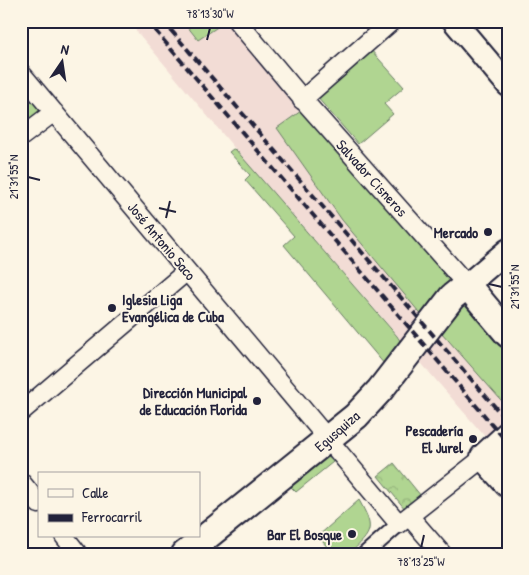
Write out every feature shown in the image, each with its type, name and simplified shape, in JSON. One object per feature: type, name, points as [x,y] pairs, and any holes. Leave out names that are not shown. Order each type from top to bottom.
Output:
[{"type":"main road","name":"Salvador Cisneros","points":[[467,285],[508,334]]},
{"type":"main road","name":"Egusquiza","points":[[185,554],[328,440],[380,390],[452,297],[467,285]]},
{"type":"main road","points":[[508,435],[484,457],[508,484]]},
{"type":"street","name":"Salvador Cisneros","points":[[237,21],[302,100],[467,285]]},
{"type":"street","points":[[302,100],[392,21]]},
{"type":"street","points":[[454,21],[508,85]]},
{"type":"street","name":"José Antonio Saco","points":[[21,72],[328,440],[404,520],[442,554]]},
{"type":"street","points":[[21,137],[54,112]]},
{"type":"street","points":[[467,285],[508,250]]},
{"type":"street","points":[[21,412],[187,271]]},
{"type":"street","points":[[365,554],[404,520],[484,457]]},
{"type":"street","points":[[21,482],[38,503]]},
{"type":"street","points":[[66,538],[78,554]]},
{"type":"shaded area","points":[[128,21],[183,21],[198,40],[225,22],[301,111],[410,232],[508,348],[508,463],[236,150]]},
{"type":"green space","points":[[183,21],[225,21],[225,22],[198,40]]},
{"type":"green space","points":[[370,49],[404,87],[384,104],[393,114],[358,144],[316,96]]},
{"type":"green space","points":[[21,73],[54,112],[21,137]]},
{"type":"green space","points":[[301,111],[410,232],[451,283],[424,318],[342,220],[277,128]]},
{"type":"green space","points":[[233,149],[236,150],[397,336],[402,344],[385,365],[284,245],[294,236],[245,180],[250,175],[229,152]]},
{"type":"green space","points":[[471,305],[508,348],[508,408],[441,332],[459,308]]},
{"type":"green space","points":[[327,456],[333,462],[296,492],[289,485]]},
{"type":"green space","points":[[394,463],[421,496],[405,509],[378,476]]},
{"type":"green space","points":[[359,500],[368,518],[369,530],[367,535],[349,554],[333,554],[318,536]]},
{"type":"railway","points":[[147,21],[508,443]]},
{"type":"railway","points":[[163,21],[508,422]]},
{"type":"place","name":"Mercado","points":[[488,232]]},
{"type":"place","name":"Iglesia Liga Evangélica de Cuba","points":[[112,308]]},
{"type":"place","name":"Dirección Municipal de Educación Florida","points":[[257,401]]},
{"type":"place","name":"Pescadería El Jurel","points":[[473,439]]},
{"type":"place","name":"Bar El Bosque","points":[[352,534]]}]
